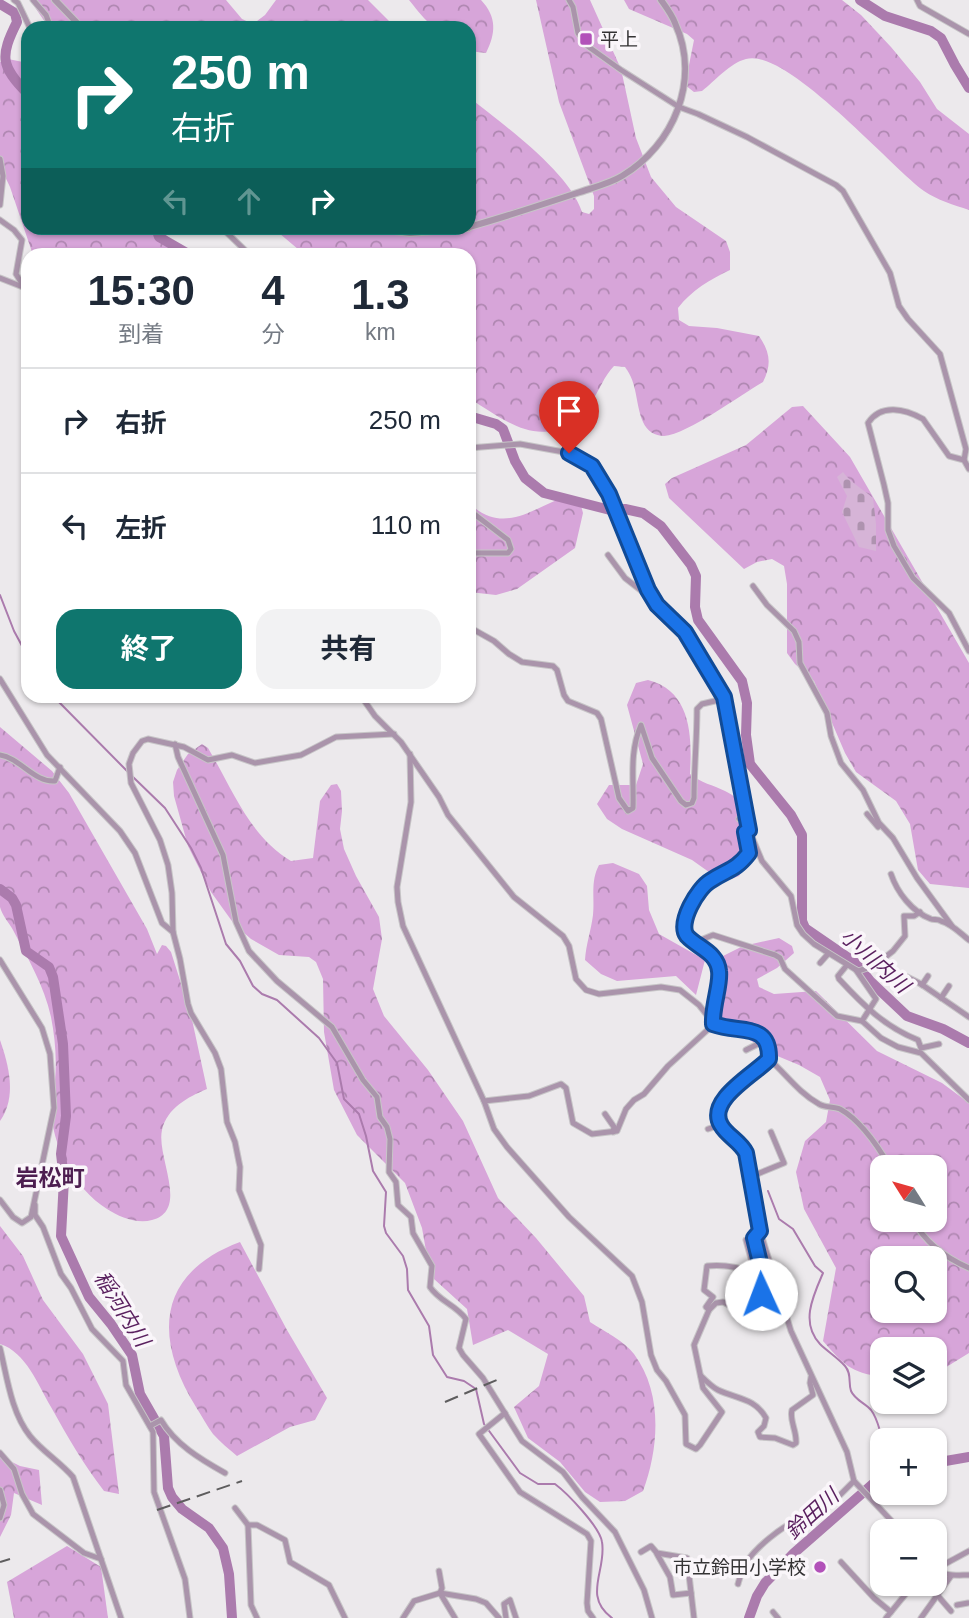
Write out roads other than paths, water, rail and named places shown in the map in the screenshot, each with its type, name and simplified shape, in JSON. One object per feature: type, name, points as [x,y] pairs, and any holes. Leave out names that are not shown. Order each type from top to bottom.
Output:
[{"type":"street","points":[[14,0],[27,21]]},
{"type":"street","points":[[33,0],[48,21]]},
{"type":"street","points":[[55,0],[75,21]]},
{"type":"street","points":[[569,0],[578,33],[586,45],[679,107],[747,137],[836,185],[842,191],[890,273],[899,306],[940,354],[966,449],[964,460],[969,469]]},
{"type":"street","points":[[476,225],[619,178],[656,148],[668,131],[684,90],[683,46],[675,23],[661,0]]},
{"type":"street","points":[[917,0],[920,6],[969,34]]},
{"type":"street","points":[[0,159],[3,176],[0,205]]},
{"type":"street","points":[[0,220],[22,240],[16,274],[21,281]]},
{"type":"street","points":[[229,235],[243,248]]},
{"type":"street","points":[[0,278],[21,286]]},
{"type":"street","points":[[964,460],[948,456],[923,419],[918,416],[893,409],[883,410],[872,416],[868,423],[886,494],[888,530],[894,547],[913,578],[949,613],[969,651]]},
{"type":"street","points":[[476,447],[520,444],[569,453],[592,466],[609,494],[655,601]]},
{"type":"street","points":[[476,515],[508,540],[511,549],[508,553],[476,553]]},
{"type":"street","points":[[608,555],[625,578],[655,601],[685,632],[724,697],[749,853],[738,867],[710,881],[688,910],[683,925],[686,935],[712,956],[719,970],[712,1011],[713,1024]]},
{"type":"street","points":[[753,586],[794,631],[799,642],[800,663],[827,713],[831,736],[848,774],[863,790],[879,823],[952,926]]},
{"type":"street","points":[[476,631],[494,640],[522,662],[553,666],[557,670],[568,701],[597,713],[601,719],[618,798],[628,811],[633,808],[634,739],[641,725],[652,758],[681,801],[687,805],[692,803],[697,709],[702,704],[719,700],[715,688],[718,685]]},
{"type":"street","points":[[0,679],[47,755],[120,831],[135,853],[162,923],[173,932]]},
{"type":"street","points":[[367,703],[410,754],[448,815],[514,897],[563,936],[569,946],[576,979],[586,990],[599,994],[661,987],[680,990],[698,1005],[713,1024],[760,1033],[769,1048],[769,1059],[797,1087],[820,1106],[838,1108],[852,1119],[875,1141],[883,1155]]},
{"type":"street","points":[[259,1269],[261,1245],[239,1190],[240,1167],[235,1142],[227,1122],[221,1069],[205,1034],[191,1013],[173,932],[168,865],[160,840],[131,783],[129,764],[132,752],[142,741],[148,739],[175,744],[208,760],[232,755],[255,763],[301,755],[336,737],[394,734]]},
{"type":"street","points":[[175,744],[178,757],[223,855],[231,904],[240,935],[260,965],[332,1027],[363,1080],[377,1097],[380,1117],[387,1127],[390,1139],[389,1172],[396,1182],[398,1205],[411,1217],[413,1233],[432,1266],[430,1287],[436,1296],[461,1312],[466,1319],[460,1348],[463,1355],[483,1378],[522,1441],[563,1472],[615,1532],[644,1590],[652,1618]]},
{"type":"street","points":[[410,754],[411,802],[397,887],[403,926],[484,1101],[494,1129],[569,1217],[632,1276],[642,1302],[651,1354],[657,1370],[685,1415],[686,1444],[696,1449],[722,1412],[703,1388],[694,1345],[709,1310],[716,1303],[723,1302],[746,1312],[757,1305],[761,1294],[761,1267],[754,1238],[760,1231]]},
{"type":"street","points":[[0,755],[12,757],[50,782],[55,781],[60,767]]},
{"type":"street","points":[[867,814],[878,827],[884,829]]},
{"type":"street","points":[[739,818],[762,861],[791,896],[797,925],[814,944],[857,971],[876,999],[862,1021]]},
{"type":"street","points":[[891,874],[898,893],[920,912],[933,920],[939,919],[952,926],[969,940]]},
{"type":"street","points":[[857,971],[872,967],[893,951],[905,936],[904,916],[914,916],[920,912]]},
{"type":"street","points":[[696,943],[713,935],[775,955],[785,969],[837,1016],[862,1021],[881,1038],[898,1047],[921,1050],[939,1044]]},
{"type":"street","points":[[820,963],[828,954]]},
{"type":"street","points":[[0,960],[42,1028],[50,1054],[54,1108],[31,1217],[22,1223],[13,1217],[0,1200]]},
{"type":"street","points":[[847,965],[838,976],[839,979],[868,1010],[903,1034],[918,1040],[921,1050],[969,1100]]},
{"type":"street","points":[[872,967],[903,975],[966,1015],[969,1006]]},
{"type":"street","points":[[922,985],[928,976]]},
{"type":"street","points":[[941,998],[949,986]]},
{"type":"street","points":[[484,1101],[528,1096],[561,1084],[566,1088],[573,1123],[592,1134],[617,1131],[626,1109],[634,1100],[644,1094],[662,1071],[713,1024]]},
{"type":"street","points":[[746,1050],[766,1040]]},
{"type":"street","points":[[769,1059],[726,1094],[718,1113],[720,1125],[742,1144],[746,1153],[760,1231],[792,1331],[847,1452],[855,1482],[890,1519]]},
{"type":"street","points":[[605,1114],[614,1127],[613,1132]]},
{"type":"street","points":[[708,1129],[720,1125]]},
{"type":"street","points":[[750,1177],[784,1163],[771,1132]]},
{"type":"street","points":[[35,1205],[35,1215],[43,1227],[61,1275],[71,1288],[92,1329],[123,1361],[125,1385],[151,1425],[154,1492],[185,1579],[190,1618]]},
{"type":"street","points":[[919,1232],[955,1262],[969,1268]]},
{"type":"street","points":[[746,1240],[757,1292],[761,1294]]},
{"type":"street","points":[[709,1310],[706,1307],[713,1297],[704,1290],[707,1266],[741,1268],[755,1273]]},
{"type":"street","points":[[0,1348],[20,1420],[32,1438],[73,1477],[121,1618]]},
{"type":"street","points":[[701,1376],[717,1390],[749,1401],[760,1408],[766,1418],[764,1426],[758,1432],[760,1437],[775,1438],[793,1445],[796,1443],[797,1432],[790,1415],[792,1410],[813,1395],[810,1383],[812,1376]]},
{"type":"street","points":[[505,1413],[480,1434],[520,1492],[587,1534],[591,1541],[587,1603],[593,1618]]},
{"type":"street","points":[[151,1425],[161,1420],[168,1434],[201,1460],[225,1473]]},
{"type":"street","points":[[0,1453],[14,1469],[22,1494],[33,1514],[84,1553],[101,1559]]},
{"type":"street","points":[[738,1584],[744,1566],[752,1554],[785,1525],[798,1520],[809,1523],[815,1520],[855,1482]]},
{"type":"street","points":[[0,1490],[4,1505],[0,1518]]},
{"type":"street","points":[[235,1508],[248,1525],[251,1605],[257,1618]]},
{"type":"street","points":[[248,1525],[257,1525],[285,1540],[290,1562],[329,1584],[345,1618]]},
{"type":"street","points":[[641,1552],[651,1546],[657,1553],[670,1577],[673,1595],[691,1593]]},
{"type":"street","points":[[947,1563],[969,1551]]},
{"type":"street","points":[[657,1553],[687,1558],[694,1618]]},
{"type":"street","points":[[841,1562],[874,1598],[891,1612]]},
{"type":"street","points":[[439,1571],[442,1588],[440,1593],[455,1618]]},
{"type":"street","points":[[947,1575],[969,1575]]},
{"type":"street","points":[[947,1582],[951,1576]]},
{"type":"street","points":[[403,1618],[414,1601],[440,1593],[486,1603],[499,1618]]},
{"type":"street","points":[[886,1618],[904,1596]]},
{"type":"street","points":[[921,1618],[938,1596],[951,1611]]},
{"type":"street","points":[[506,1618],[504,1604],[510,1600],[516,1618]]},
{"type":"street","points":[[957,1605],[969,1605]]},
{"type":"street","points":[[773,1612],[778,1618]]},
{"type":"waterway","name":"鈴田川","points":[[860,0],[885,16],[931,31],[941,38],[969,88]]},
{"type":"waterway","name":"小川内川","points":[[0,4],[15,13],[17,22],[8,44],[6,60],[12,76],[21,86]]},
{"type":"waterway","name":"小川内川","points":[[158,235],[178,248]]},
{"type":"waterway","name":"小川内川","points":[[476,418],[503,429],[515,461],[525,478],[544,493],[610,510],[625,509],[643,513],[661,526],[691,565],[696,576],[695,607],[698,620],[742,681],[747,703],[746,735],[750,764],[791,815],[802,835],[802,921],[805,928],[856,963],[871,982],[907,1016],[943,1029],[969,1043]]},
{"type":"waterway","points":[[0,595],[21,644]]},
{"type":"waterway","points":[[60,703],[129,773]]},
{"type":"waterway","points":[[133,777],[165,808],[191,848],[201,868],[226,944],[240,961],[253,986],[262,994],[277,1000],[319,1038],[337,1063],[344,1099],[359,1114],[373,1171],[386,1192],[386,1233],[403,1256],[408,1290],[429,1326],[433,1355],[447,1377],[464,1381],[476,1389],[484,1424],[520,1473],[538,1484],[555,1484],[575,1502],[596,1528],[603,1552],[598,1601],[612,1618]]},
{"type":"waterway","name":"稲河内川","points":[[0,889],[12,898],[16,905],[26,951],[49,967],[53,977],[63,1044],[66,1116],[61,1154],[64,1179],[61,1236],[89,1297],[132,1355],[140,1394],[164,1436],[168,1488],[172,1497],[182,1509],[209,1528],[223,1548],[229,1574],[232,1618]]},
{"type":"waterway","points":[[768,1191],[779,1219],[793,1229],[815,1266],[823,1273],[810,1309],[814,1336],[847,1369],[851,1391],[873,1413],[879,1428]]},
{"type":"waterway","name":"鈴田川","points":[[947,1461],[969,1457]]},
{"type":"waterway","name":"鈴田川","points":[[749,1618],[765,1583],[794,1553],[870,1486]]},
{"type":"railway","points":[[445,1402],[499,1379]]},
{"type":"railway","points":[[157,1510],[242,1481]]},
{"type":"railway","points":[[0,1562],[10,1559]]},
{"type":"place","name":"平上","points":[[586,39]]},
{"type":"place","name":"市立鈴田小学校","points":[[820,1567]]},
{"type":"district","name":"岩松町","points":[[50,1178]]}]
